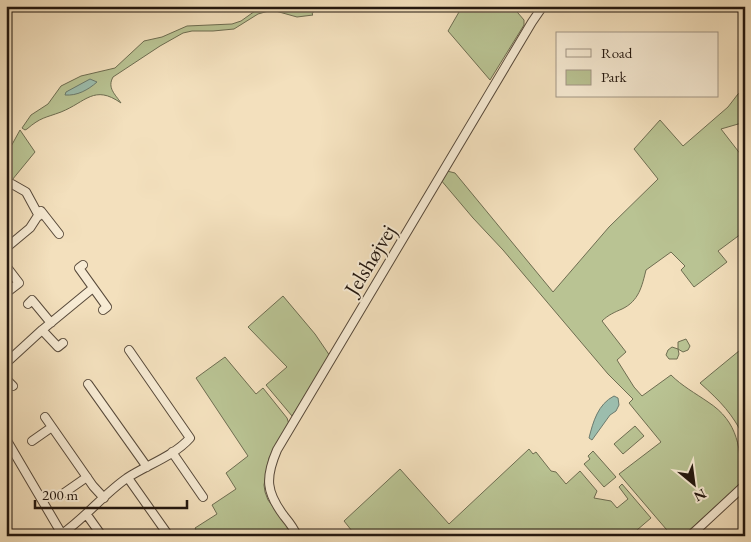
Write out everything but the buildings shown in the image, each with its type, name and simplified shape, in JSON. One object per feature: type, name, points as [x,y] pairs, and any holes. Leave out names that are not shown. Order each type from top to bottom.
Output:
[{"type":"street","name":"Jelshøjvej","points":[[297,536],[276,504],[269,489],[270,471],[275,456],[425,201],[543,6]]},
{"type":"street","points":[[12,184],[26,192],[39,216]]},
{"type":"street","points":[[6,248],[25,233],[41,211],[59,234]]},
{"type":"street","points":[[84,265],[79,268],[108,307],[103,310]]},
{"type":"street","points":[[6,266],[19,283],[6,293]]},
{"type":"street","points":[[7,361],[93,288]]},
{"type":"street","points":[[28,304],[32,300],[51,323]]},
{"type":"street","points":[[42,330],[58,347],[63,343]]},
{"type":"street","points":[[6,439],[63,535],[128,478],[172,452],[190,438],[129,350]]},
{"type":"street","points":[[6,379],[13,386]]},
{"type":"street","points":[[88,384],[147,467]]},
{"type":"street","points":[[45,417],[104,498]]},
{"type":"street","points":[[32,441],[52,427]]},
{"type":"street","points":[[172,452],[203,496]]},
{"type":"street","points":[[64,493],[87,477]]},
{"type":"street","points":[[128,478],[169,536]]},
{"type":"street","points":[[690,536],[745,485]]},
{"type":"street","points":[[87,515],[102,536]]},
{"type":"green space","points":[[262,6],[317,6],[313,15],[297,17],[272,10],[258,14],[234,29],[183,33],[113,77],[111,88],[121,103],[104,95],[97,95],[40,120],[25,130],[22,128],[31,115],[48,104],[61,86],[81,76],[115,68],[144,41],[162,37],[187,26],[232,24],[241,21]]},
{"type":"green space","points":[[455,6],[512,6],[524,20],[524,25],[490,80],[448,31],[459,12]]},
{"type":"green space","points":[[745,89],[745,122],[721,129],[745,160],[745,231],[718,251],[727,262],[694,287],[681,270],[685,266],[671,252],[646,270],[636,297],[628,306],[609,315],[602,321],[626,352],[617,360],[642,396],[671,375],[718,410],[726,418],[736,438],[739,448],[741,483],[683,536],[672,536],[619,474],[661,442],[629,403],[633,399],[608,374],[440,179],[447,171],[455,173],[553,292],[609,227],[658,179],[634,149],[660,120],[683,146],[728,107],[738,94]]},
{"type":"green space","points":[[20,130],[35,152],[12,180],[10,204],[6,215],[6,150],[9,150]]},
{"type":"green space","points":[[283,296],[315,334],[330,356],[292,416],[266,385],[287,367],[248,327]]},
{"type":"green space","points":[[686,339],[690,346],[688,350],[683,352],[678,349],[678,342]]},
{"type":"green space","points":[[745,346],[745,439],[726,408],[700,383]]},
{"type":"green space","points":[[672,347],[678,349],[677,359],[669,359],[666,355],[668,350]]},
{"type":"green space","points":[[225,357],[256,394],[263,388],[287,418],[289,424],[269,458],[264,485],[268,500],[284,521],[292,536],[192,536],[197,532],[195,528],[217,514],[212,505],[236,489],[226,473],[248,456],[196,378]]},
{"type":"green space","points":[[635,426],[644,436],[623,454],[614,444]]},
{"type":"green space","points":[[529,449],[533,454],[536,452],[551,471],[556,472],[566,484],[580,471],[597,491],[594,498],[611,501],[617,508],[628,499],[619,487],[622,484],[651,518],[630,536],[356,536],[344,521],[400,469],[449,524]]},
{"type":"green space","points":[[593,451],[616,477],[604,487],[584,464],[590,459],[588,456]]},
{"type":"shaded area","points":[[90,79],[97,82],[82,92],[74,95],[65,95],[66,92]]},
{"type":"shaded area","points":[[614,396],[618,398],[619,405],[616,411],[610,415],[592,440],[589,438],[597,414],[608,399]]}]
